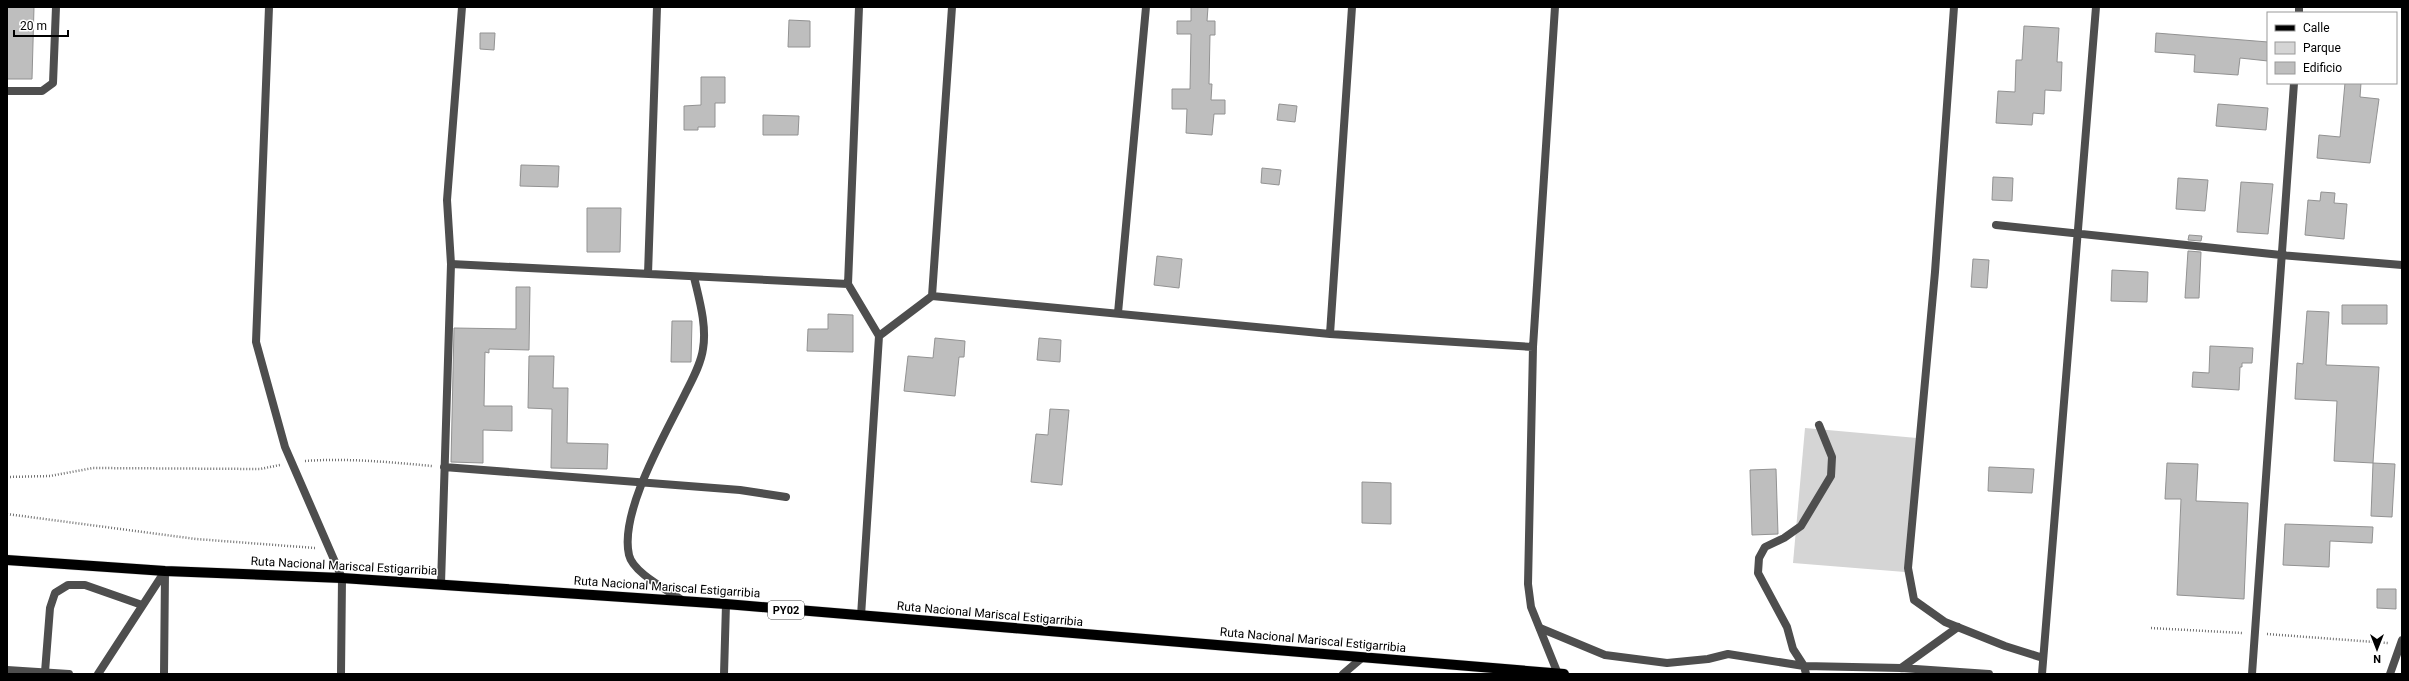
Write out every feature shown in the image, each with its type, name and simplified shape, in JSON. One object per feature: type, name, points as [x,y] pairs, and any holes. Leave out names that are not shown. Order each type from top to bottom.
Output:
[{"type":"main road","name":"Ruta Nacional Mariscal Estigarribia","points":[[7,560],[165,571],[342,578],[441,584],[726,604],[1363,657],[1535,673],[1564,674]]},
{"type":"street","points":[[7,91],[42,91],[53,84],[56,7]]},
{"type":"street","points":[[268,7],[256,342],[285,447],[342,578],[341,674]]},
{"type":"street","points":[[441,584],[451,264],[447,200],[462,7]]},
{"type":"street","points":[[648,274],[657,7]]},
{"type":"street","points":[[860,7],[848,284],[879,336],[861,616]]},
{"type":"street","points":[[932,296],[952,7]]},
{"type":"street","points":[[1118,313],[1146,7]]},
{"type":"street","points":[[1330,334],[1352,7]]},
{"type":"street","points":[[1555,7],[1534,347],[1528,584],[1531,607],[1558,674]]},
{"type":"street","points":[[1954,7],[1935,272],[1908,568],[1914,600],[1945,622],[2005,646],[2043,658]]},
{"type":"street","points":[[2042,674],[2096,7]]},
{"type":"street","points":[[2252,674],[2294,84]]},
{"type":"street","points":[[1996,225],[2402,265]]},
{"type":"street","points":[[451,264],[848,284]]},
{"type":"street","points":[[684,601],[636,569],[629,556],[631,514],[643,482],[695,372],[703,349],[704,324],[694,277]]},
{"type":"street","points":[[879,336],[932,296],[1330,334],[1534,347]]},
{"type":"street","points":[[1805,670],[1793,649],[1787,627],[1758,573],[1759,558],[1765,547],[1784,538],[1801,526],[1831,476],[1832,457],[1819,425]]},
{"type":"street","points":[[444,467],[740,490],[786,497]]},
{"type":"street","points":[[98,674],[165,571]]},
{"type":"street","points":[[164,674],[165,571]]},
{"type":"street","points":[[45,672],[50,608],[55,593],[68,585],[84,585],[142,605]]},
{"type":"street","points":[[724,674],[726,604]]},
{"type":"street","points":[[1901,668],[1958,627]]},
{"type":"street","points":[[1540,628],[1605,655],[1667,663],[1708,659],[1728,654],[1805,670],[1901,668],[1989,674]]},
{"type":"street","points":[[2390,674],[2401,642]]},
{"type":"street","points":[[1343,674],[1363,657]]},
{"type":"street","points":[[7,670],[69,674]]},
{"type":"path","points":[[7,477],[50,476],[93,468],[260,469],[292,462],[329,459],[381,461],[444,467]]},
{"type":"path","points":[[7,514],[196,539],[330,549]]},
{"type":"path","points":[[2151,628],[2401,642]]},
{"type":"green space","points":[[1805,428],[1917,438],[1905,572],[1793,563]]},
{"type":"building","points":[[7,7],[34,7],[32,79],[7,79]]},
{"type":"building","points":[[1191,7],[1208,7],[1207,21],[1215,21],[1215,35],[1210,35],[1209,84],[1212,84],[1211,100],[1225,100],[1225,114],[1214,114],[1212,135],[1186,133],[1187,109],[1172,109],[1172,89],[1190,89],[1191,34],[1177,34],[1177,21],[1191,21]]},
{"type":"building","points":[[789,20],[810,21],[810,47],[788,47]]},
{"type":"building","points":[[2024,26],[2059,28],[2057,62],[2062,62],[2061,91],[2045,90],[2044,114],[2033,113],[2032,125],[1996,123],[1998,91],[2015,92],[2016,60],[2022,60]]},
{"type":"building","points":[[480,33],[495,33],[494,50],[480,49]]},
{"type":"building","points":[[2156,33],[2267,42],[2267,61],[2240,58],[2238,75],[2194,72],[2195,55],[2155,52]]},
{"type":"building","points":[[701,77],[725,77],[725,103],[715,103],[715,127],[698,127],[698,130],[684,130],[684,106],[701,105]]},
{"type":"building","points":[[2345,84],[2361,84],[2360,97],[2379,99],[2370,163],[2317,158],[2319,135],[2340,137]]},
{"type":"building","points":[[1279,104],[1297,106],[1295,122],[1277,120]]},
{"type":"building","points":[[2218,104],[2268,108],[2266,130],[2216,126]]},
{"type":"building","points":[[763,115],[799,116],[798,135],[763,135]]},
{"type":"building","points":[[521,165],[559,166],[558,187],[520,186]]},
{"type":"building","points":[[1262,168],[1281,170],[1279,185],[1261,183]]},
{"type":"building","points":[[1993,177],[2013,178],[2012,201],[1992,200]]},
{"type":"building","points":[[2178,178],[2208,180],[2205,211],[2176,209]]},
{"type":"building","points":[[2241,182],[2273,184],[2268,234],[2237,232]]},
{"type":"building","points":[[2321,192],[2335,193],[2334,203],[2347,204],[2344,239],[2305,235],[2308,200],[2320,201]]},
{"type":"building","points":[[587,208],[621,208],[620,252],[587,252]]},
{"type":"building","points":[[2189,235],[2202,236],[2201,241],[2188,240]]},
{"type":"building","points":[[2188,251],[2201,252],[2199,298],[2185,298]]},
{"type":"building","points":[[1157,256],[1182,259],[1179,288],[1154,285]]},
{"type":"building","points":[[1973,259],[1989,260],[1987,288],[1971,287]]},
{"type":"building","points":[[2112,270],[2148,272],[2147,302],[2111,301]]},
{"type":"building","points":[[516,287],[530,287],[529,350],[489,349],[489,353],[485,352],[484,406],[512,406],[512,431],[483,430],[483,463],[451,462],[454,328],[516,329]]},
{"type":"building","points":[[2342,305],[2387,305],[2387,324],[2342,324]]},
{"type":"building","points":[[2307,311],[2329,312],[2326,365],[2379,367],[2373,463],[2334,461],[2337,401],[2295,399],[2297,363],[2303,364]]},
{"type":"building","points":[[828,314],[853,315],[853,352],[807,351],[808,329],[828,329]]},
{"type":"building","points":[[672,321],[692,321],[691,362],[671,362]]},
{"type":"building","points":[[935,338],[965,341],[964,357],[959,357],[955,396],[904,391],[908,356],[933,358]]},
{"type":"building","points":[[1039,338],[1061,340],[1060,362],[1037,360]]},
{"type":"building","points":[[2210,346],[2253,348],[2252,363],[2242,363],[2242,367],[2240,367],[2239,390],[2192,387],[2193,372],[2209,373]]},
{"type":"building","points":[[529,356],[554,356],[553,388],[568,388],[567,443],[608,444],[607,469],[551,468],[552,409],[528,408]]},
{"type":"building","points":[[1050,409],[1069,410],[1062,485],[1031,482],[1036,434],[1048,435]]},
{"type":"building","points":[[2167,463],[2198,464],[2196,501],[2248,503],[2244,599],[2177,595],[2181,499],[2165,499]]},
{"type":"building","points":[[2373,463],[2395,464],[2392,517],[2371,516]]},
{"type":"building","points":[[1989,467],[2034,469],[2032,493],[1988,491]]},
{"type":"building","points":[[1776,469],[1778,534],[1752,535],[1750,470]]},
{"type":"building","points":[[1362,482],[1391,483],[1391,524],[1362,523]]},
{"type":"building","points":[[2285,524],[2373,527],[2372,543],[2330,541],[2329,567],[2283,565]]},
{"type":"building","points":[[2377,589],[2396,589],[2396,609],[2377,608]]}]
